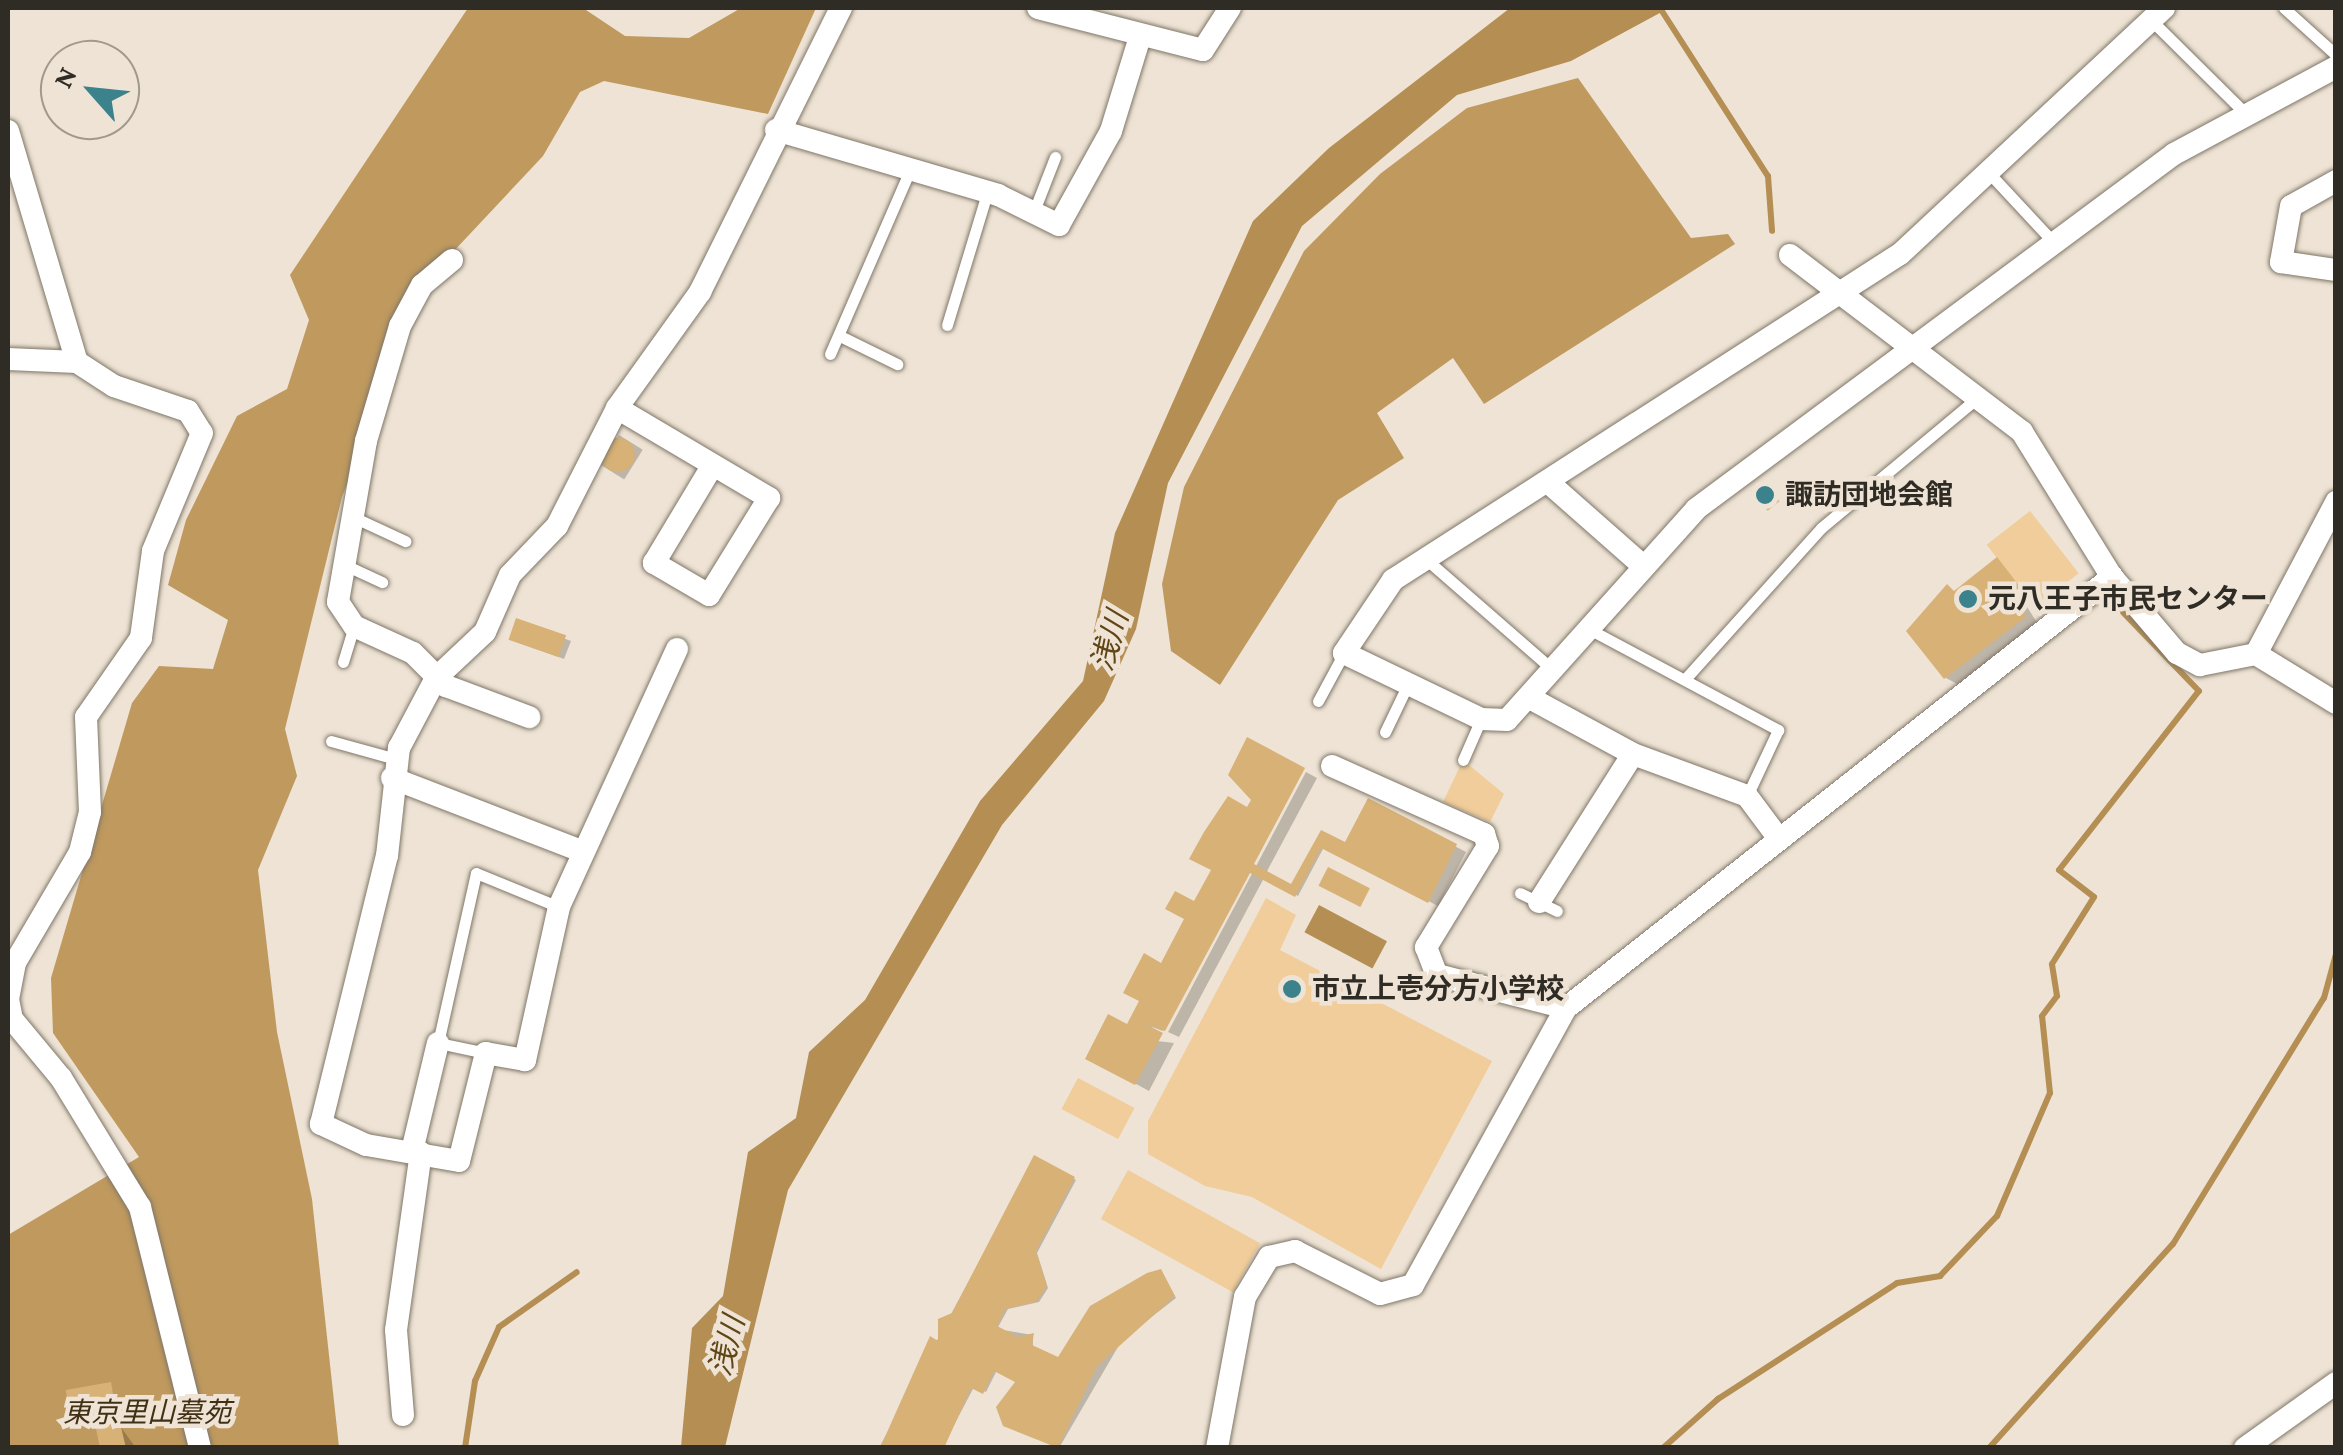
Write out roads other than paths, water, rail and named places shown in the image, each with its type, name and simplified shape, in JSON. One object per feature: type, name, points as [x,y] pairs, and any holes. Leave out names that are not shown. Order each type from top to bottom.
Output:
[{"type":"street","points":[[677,649],[581,851],[559,908],[525,1060],[486,1053],[459,1160],[366,1145],[321,1124],[387,856],[394,769],[436,678],[485,632],[510,576],[557,526],[617,408],[700,292],[776,130],[841,8]]},
{"type":"street","points":[[1038,8],[1203,50],[1230,8]]},
{"type":"street","points":[[2158,14],[1990,174],[1842,295],[1427,560],[1376,598],[1344,653],[1408,686],[1498,724],[1528,698],[1642,565],[1696,509],[1918,348],[1970,300],[2056,244],[2174,154],[2336,68]]},
{"type":"street","points":[[776,130],[987,193],[1058,225],[1095,167],[1140,37]]},
{"type":"street","points":[[8,132],[77,362]]},
{"type":"street","points":[[2336,181],[2291,206],[2281,262],[2336,270]]},
{"type":"street","points":[[1790,255],[1918,348],[1976,399],[2022,432],[2112,577],[2177,653],[2200,665],[2256,654],[2336,703]]},
{"type":"street","points":[[452,260],[422,285],[400,326],[351,516],[338,602],[354,626],[412,653],[436,678],[529,716]]},
{"type":"street","points":[[8,358],[77,362],[114,386],[188,411],[202,434],[153,550],[141,638],[86,717],[90,812],[80,852],[15,963],[8,999],[12,1018],[61,1078],[140,1206],[200,1448]]},
{"type":"street","points":[[617,408],[769,498],[709,596],[654,563],[713,466]]},
{"type":"street","points":[[1549,483],[1642,565]]},
{"type":"street","points":[[2256,654],[2336,502]]},
{"type":"street","points":[[1217,1448],[1260,1266],[1296,1251],[1380,1294],[1413,1285],[1566,1008],[2112,577]]},
{"type":"street","points":[[1528,698],[1633,754],[1746,796],[1779,838]]},
{"type":"street","points":[[1539,902],[1633,754]]},
{"type":"street","points":[[1332,766],[1484,834],[1488,846],[1426,947],[1437,975],[1566,1008]]},
{"type":"street","points":[[394,769],[581,851]]},
{"type":"street","points":[[403,1415],[396,1330],[417,1152],[438,1044]]},
{"type":"street","points":[[2251,1446],[2336,1382]]},
{"type":"lane","points":[[2288,9],[2336,56]]},
{"type":"lane","points":[[2158,14],[2246,114]]},
{"type":"lane","points":[[1034,211],[1055,157]]},
{"type":"lane","points":[[830,354],[910,170]]},
{"type":"lane","points":[[1990,174],[2056,244]]},
{"type":"lane","points":[[947,325],[987,193]]},
{"type":"lane","points":[[840,336],[897,364]]},
{"type":"lane","points":[[1686,678],[1821,528],[1976,399]]},
{"type":"lane","points":[[351,516],[405,541]]},
{"type":"lane","points":[[1427,560],[1552,669]]},
{"type":"lane","points":[[342,563],[382,582]]},
{"type":"lane","points":[[343,662],[354,626]]},
{"type":"lane","points":[[1587,628],[1778,730],[1746,796]]},
{"type":"lane","points":[[1318,701],[1344,653]]},
{"type":"lane","points":[[1385,732],[1408,686]]},
{"type":"lane","points":[[1463,760],[1481,719]]},
{"type":"lane","points":[[330,741],[394,769]]},
{"type":"lane","points":[[486,1053],[438,1044],[476,873],[559,908]]},
{"type":"water","name":"浅川","points":[[1510,8],[1669,8],[1571,61],[1457,95],[1302,226],[1168,483],[1136,629],[1104,701],[1002,825],[788,1190],[725,1447],[681,1447],[692,1328],[723,1296],[748,1152],[796,1118],[809,1052],[865,1000],[980,801],[1083,681],[1115,533],[1253,221],[1329,148]]},
{"type":"water","points":[[1319,905],[1387,941],[1372,969],[1304,932]]},
{"type":"waterway","points":[[1660,8],[1768,176],[1772,231]]},
{"type":"waterway","points":[[1663,1448],[1718,1399],[1897,1283],[1940,1276],[1997,1216],[2050,1093],[2042,1016],[2057,996],[2052,964],[2094,897],[2059,870],[2199,691],[2115,604]]},
{"type":"waterway","points":[[1989,1448],[2173,1244],[2324,998],[2336,954]]},
{"type":"waterway","points":[[465,1448],[475,1381],[499,1327],[577,1272]]},
{"type":"place","name":"諏訪団地会館","points":[[1765,495]]},
{"type":"place","name":"元八王子市民センター","points":[[1968,599]]},
{"type":"place","name":"市立上壱分方小学校","points":[[1292,989]]},
{"type":"park label","name":"東京里山墓苑","points":[[147,1413]]}]
